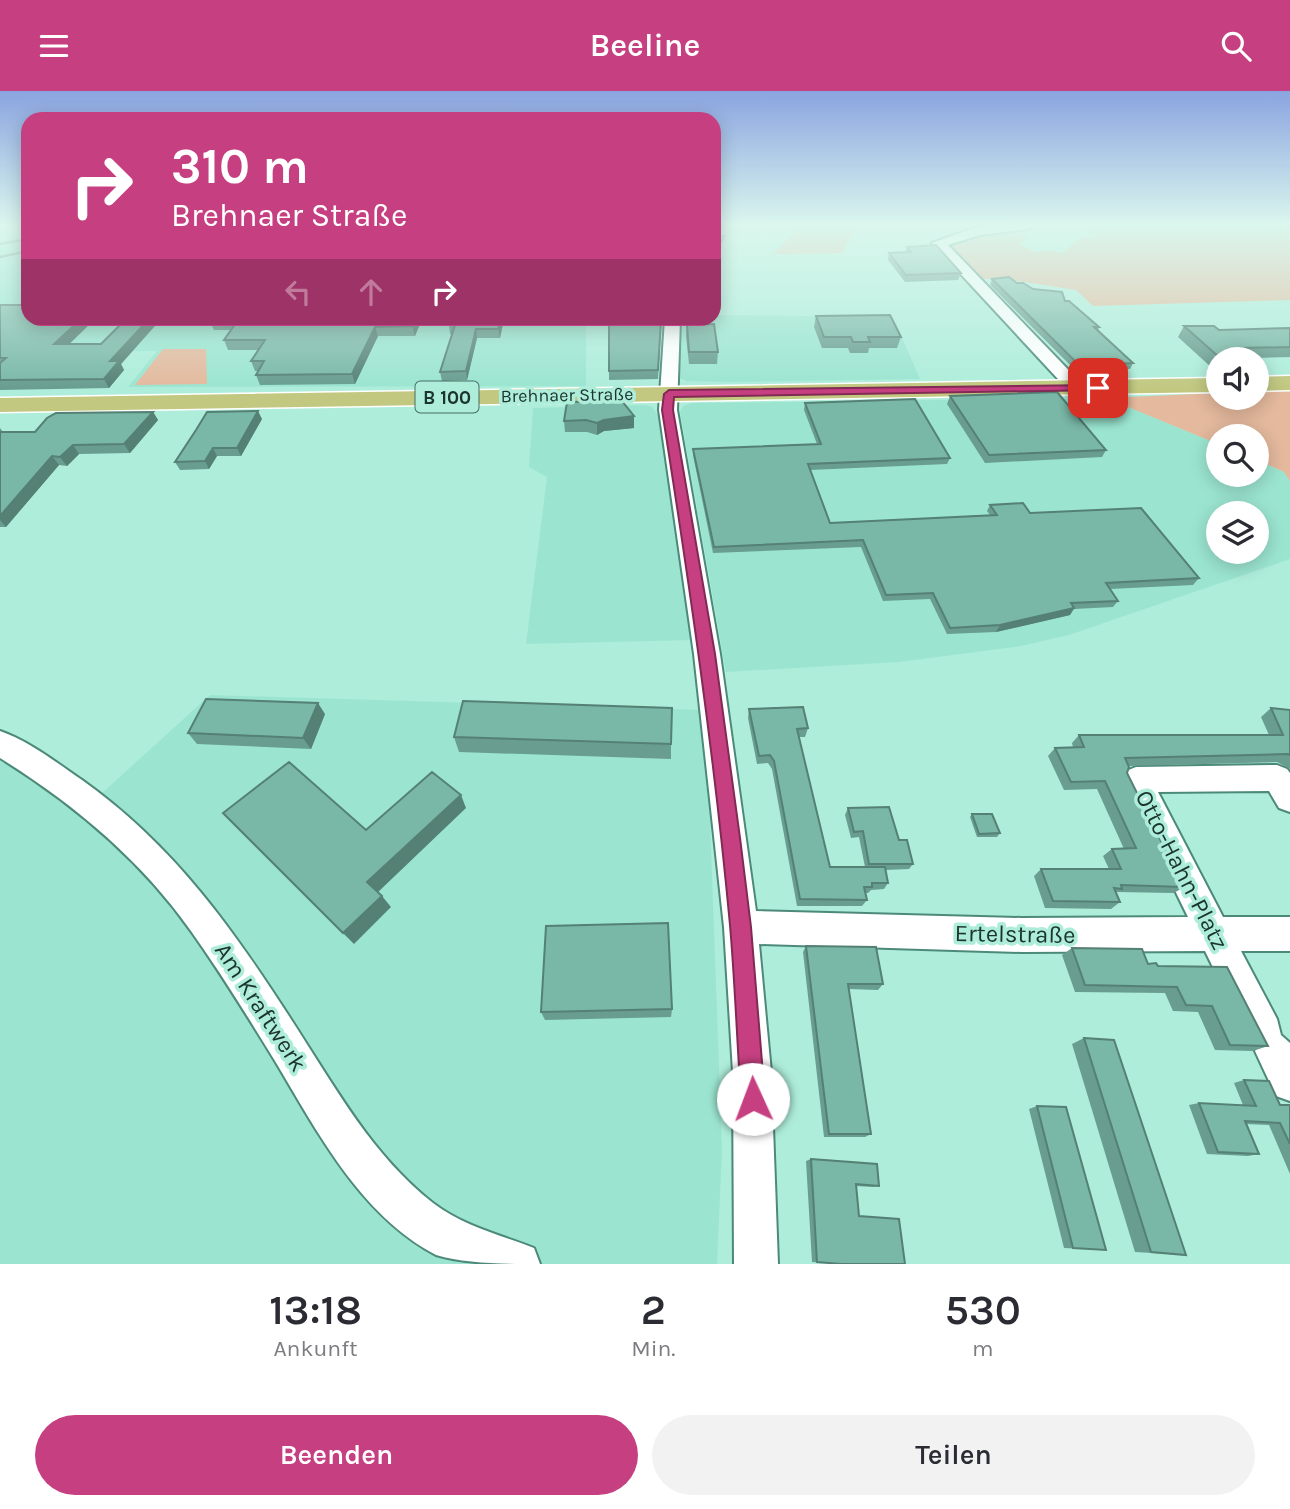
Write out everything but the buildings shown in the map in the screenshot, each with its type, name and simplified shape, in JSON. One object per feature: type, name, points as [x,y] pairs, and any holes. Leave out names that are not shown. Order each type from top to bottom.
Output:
[{"type":"main road","points":[[1269,384],[1290,383]]},
{"type":"main road","name":"Brehnaer Straße","points":[[0,405],[1206,385]]},
{"type":"street","points":[[973,280],[1076,389]]},
{"type":"street","points":[[673,326],[668,410],[707,654],[741,927],[752,1072],[756,1264]]},
{"type":"street","name":"Am Kraftwerk","points":[[0,743],[105,813],[138,843],[171,880],[201,917],[275,1026],[352,1151],[407,1211],[446,1238],[518,1264]]},
{"type":"street","name":"Otto-Hahn-Platz","points":[[1276,1055],[1136,780],[1277,778],[1290,799]]},
{"type":"street","name":"Ertelstraße","points":[[741,927],[1022,935],[1214,932],[1290,934]]},
{"type":"shaded area","points":[[0,280],[21,280],[21,326],[586,326],[586,386],[128,387],[157,351],[26,352],[0,375]]},
{"type":"shaded area","points":[[1010,280],[1290,280],[1290,300],[1093,306],[1076,290]]},
{"type":"shaded area","points":[[721,315],[893,317],[920,379],[732,382],[687,381],[676,377],[681,326],[721,326]]},
{"type":"shaded area","points":[[163,349],[206,349],[207,384],[135,385]]},
{"type":"shaded area","points":[[1290,391],[1290,481],[1284,472],[1269,465],[1269,424],[1206,424],[1206,439],[1106,398],[1206,394],[1206,410],[1269,410],[1269,392]]},
{"type":"shaded area","points":[[1106,398],[1206,439],[1206,487],[1269,487],[1269,465],[1284,472],[1290,481],[1290,559],[1069,635],[1021,646],[899,662],[726,672],[680,412],[683,406],[692,403]]},
{"type":"shaded area","points":[[652,407],[659,417],[693,640],[526,644],[547,477],[529,467],[533,408]]},
{"type":"shaded area","points":[[210,695],[706,710],[722,1150],[717,1264],[0,1264],[0,760],[80,813]]},
{"type":"route","points":[[753,1099],[741,927],[731,838],[707,654],[668,410],[669,394],[1098,388]]}]
